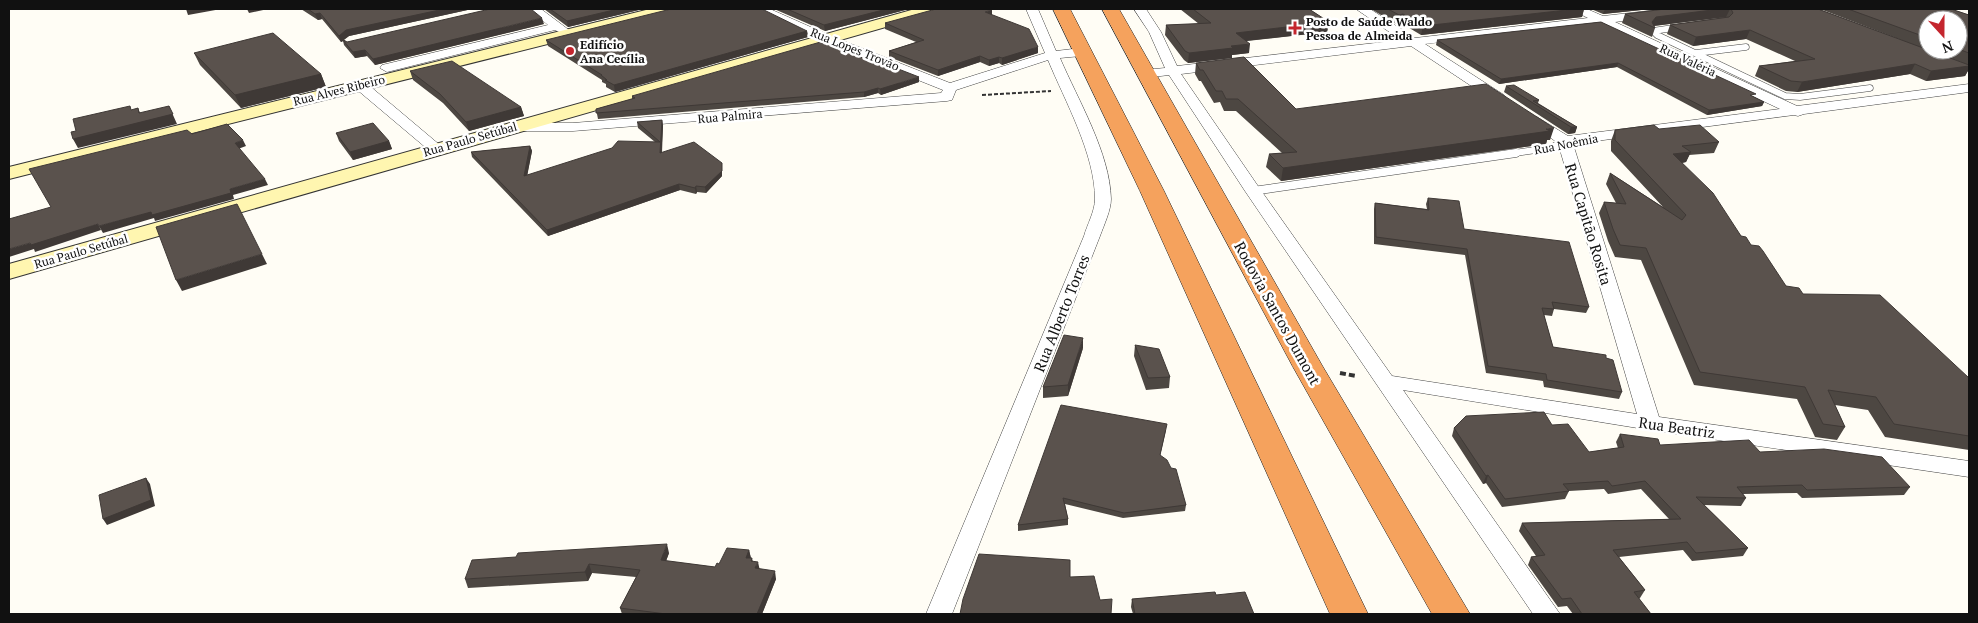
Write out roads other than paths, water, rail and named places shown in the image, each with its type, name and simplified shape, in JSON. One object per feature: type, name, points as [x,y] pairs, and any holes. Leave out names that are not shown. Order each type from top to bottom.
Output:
[{"type":"highway","points":[[1061,9],[1152,191],[1349,614]]},
{"type":"highway","name":"Rodovia Santos Dumont","points":[[1110,9],[1144,74],[1308,367],[1451,614]]},
{"type":"street","points":[[534,9],[563,30]]},
{"type":"street","name":"Rua Alves Ribeiro","points":[[9,172],[360,85],[563,30],[668,9]]},
{"type":"street","name":"Rua Lopes Trovão","points":[[761,9],[948,93]]},
{"type":"street","name":"Rua Paulo Setúbal","points":[[9,272],[512,127],[932,9]]},
{"type":"street","name":"Rua Alberto Torres","points":[[939,614],[1092,236],[1103,200],[1100,174],[1088,136],[1032,9]]},
{"type":"street","points":[[1140,9],[1155,32],[1173,71],[1253,191],[1548,614]]},
{"type":"street","points":[[1362,9],[1564,141]]},
{"type":"street","name":"Rua Valéria","points":[[1578,9],[1798,112]]},
{"type":"street","points":[[1144,74],[1693,9]]},
{"type":"street","points":[[388,68],[563,30]]},
{"type":"street","name":"Rua Palmira","points":[[512,127],[582,126],[948,93],[1052,55],[1081,52]]},
{"type":"street","points":[[360,85],[436,149]]},
{"type":"street","name":"Rua Noêmia","points":[[1564,141],[1798,112],[1969,88]]},
{"type":"street","name":"Rua Capitão Rosita","points":[[1564,141],[1650,423]]},
{"type":"street","name":"Rua Beatriz","points":[[1385,381],[1650,423],[1969,469]]},
{"type":"lane","points":[[1687,26],[1653,32],[1785,96],[1800,97],[1870,88]]},
{"type":"lane","points":[[1679,56],[1746,47]]},
{"type":"lane","name":"Rua Noêmia","points":[[1253,191],[1550,148],[1564,141]]},
{"type":"place","name":"Posto de Saúde Waldo Pessoa de Almeida","points":[[1295,28]]},
{"type":"place","name":"Edifício Ana Cecília","points":[[570,51]]}]
